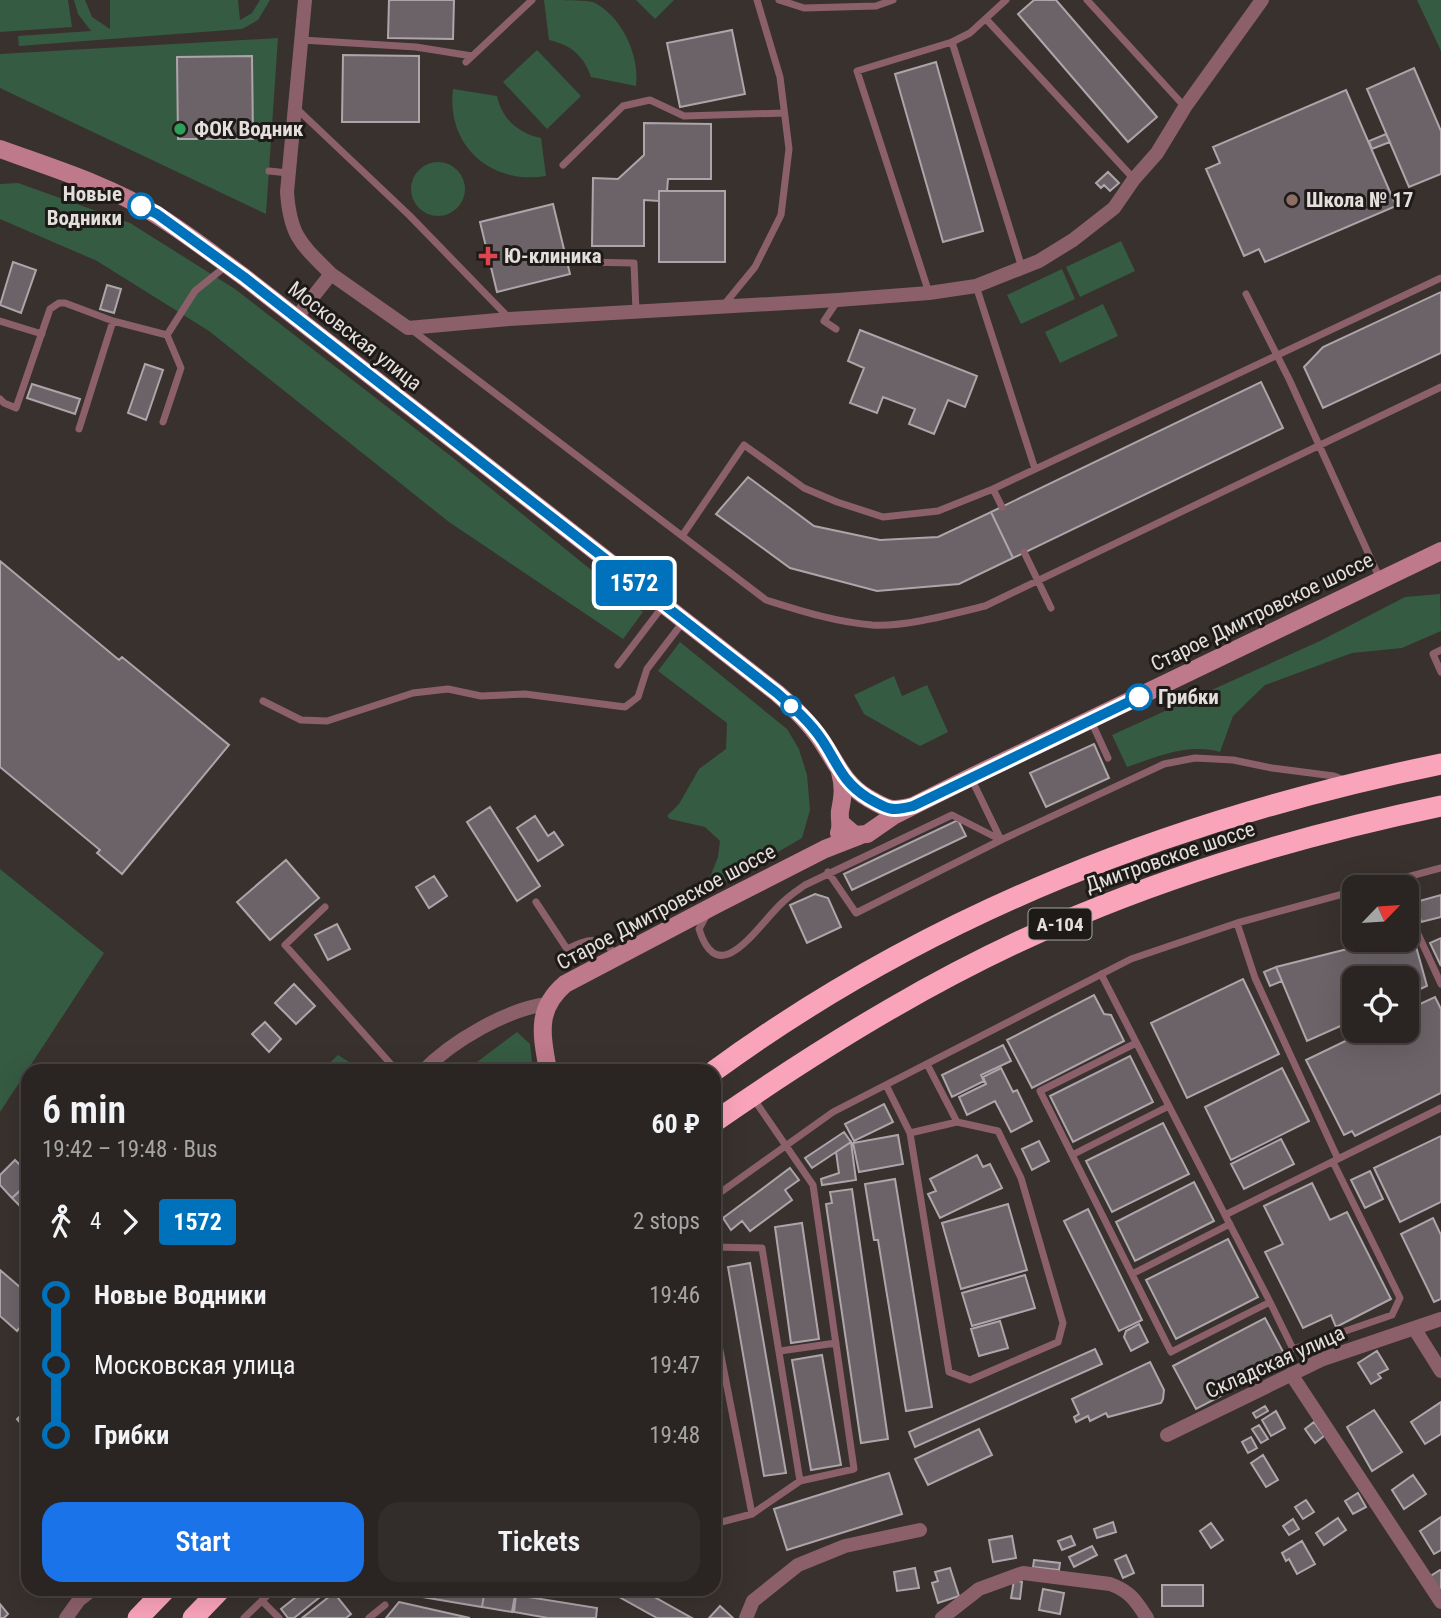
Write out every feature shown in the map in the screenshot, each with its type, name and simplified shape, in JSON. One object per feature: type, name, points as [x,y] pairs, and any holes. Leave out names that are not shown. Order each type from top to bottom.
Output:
[{"type":"highway","name":"Дмитровское шоссе","points":[[721,1067],[768,1032],[866,972],[955,924],[1074,871],[1160,839],[1245,812],[1351,782],[1441,764]]},
{"type":"highway","name":"Дмитровское шоссе","points":[[721,1117],[793,1067],[892,1007],[974,963],[1075,916],[1172,879],[1257,852],[1441,806]]},
{"type":"highway","points":[[138,1618],[159,1596]]},
{"type":"highway","points":[[192,1618],[214,1596]]},
{"type":"main road","name":"Московская улица","points":[[0,149],[50,167],[157,214],[296,318],[777,693],[802,715],[821,738],[839,771],[844,785],[842,815]]},
{"type":"main road","name":"Старое Дмитровское шоссе","points":[[546,1004],[565,984],[616,955],[825,849],[868,831],[971,777],[1441,551]]},
{"type":"main road","name":"Московская улица","points":[[839,771],[856,792],[871,800]]},
{"type":"main road","name":"Старое Дмитровское шоссе","points":[[825,849],[836,839],[845,802],[855,796],[897,810],[913,806]]},
{"type":"main road","points":[[842,815],[850,832],[868,831],[879,815],[871,800]]},
{"type":"main road","points":[[546,1004],[543,1020],[547,1064]]},
{"type":"street","points":[[306,0],[287,192],[289,219],[302,246],[331,274],[408,328],[509,319],[838,300],[929,293],[976,286],[1022,268],[1073,240],[1114,208],[1134,179],[1157,153],[1256,2]]},
{"type":"street","points":[[296,318],[331,274]]},
{"type":"street","name":"Старое Дмитровское шоссе","points":[[432,1064],[456,1044],[513,1012],[546,1004]]},
{"type":"street","name":"Складская улица","points":[[1167,1435],[1323,1359],[1441,1319]]},
{"type":"street","points":[[1414,1328],[1441,1371]]},
{"type":"street","points":[[1291,1374],[1441,1602]]},
{"type":"street","points":[[746,1618],[753,1601],[798,1565],[845,1546],[920,1530]]},
{"type":"street","points":[[942,1618],[979,1589],[1023,1573],[1123,1588],[1133,1597],[1147,1618]]},
{"type":"street","points":[[66,1618],[84,1596]]},
{"type":"lane","points":[[302,40],[416,47],[469,59],[532,0]]},
{"type":"lane","points":[[723,306],[755,267],[781,215],[789,149],[780,77],[757,0]]},
{"type":"lane","points":[[779,0],[804,8],[876,6],[894,0]]},
{"type":"lane","points":[[929,293],[856,71],[970,33],[1006,0]]},
{"type":"lane","points":[[1087,0],[1185,107]]},
{"type":"lane","points":[[986,19],[1134,179]]},
{"type":"lane","points":[[952,41],[1022,268]]},
{"type":"lane","points":[[563,165],[623,106],[650,100],[684,116],[785,113]]},
{"type":"lane","points":[[296,108],[410,216],[509,319]]},
{"type":"lane","points":[[269,171],[289,173]]},
{"type":"lane","points":[[582,262],[634,263],[636,312]]},
{"type":"lane","points":[[167,335],[195,291],[227,265]]},
{"type":"lane","points":[[682,536],[744,445],[804,488],[837,502],[883,517],[938,511],[993,489],[1441,278]]},
{"type":"lane","points":[[976,286],[1035,469]]},
{"type":"lane","points":[[1247,294],[1381,580]]},
{"type":"lane","points":[[835,329],[824,321],[838,300]]},
{"type":"lane","points":[[0,399],[16,408],[50,309],[59,303],[167,335]]},
{"type":"lane","points":[[0,321],[41,334]]},
{"type":"lane","points":[[79,429],[113,321]]},
{"type":"lane","points":[[408,328],[766,600],[821,617],[874,625],[930,619],[985,606],[1441,387]]},
{"type":"lane","points":[[163,422],[181,368],[167,335]]},
{"type":"lane","points":[[993,489],[1002,507]]},
{"type":"lane","points":[[1024,552],[1051,608]]},
{"type":"lane","points":[[618,665],[663,606]]},
{"type":"lane","points":[[263,701],[301,720],[327,721],[413,693],[448,689],[481,696],[525,694],[625,707],[638,697],[648,669],[684,621]]},
{"type":"lane","points":[[1441,650],[1433,654],[1441,672]]},
{"type":"lane","points":[[1090,720],[1108,758]]},
{"type":"lane","points":[[828,872],[856,913],[1001,840],[1164,764],[1195,758],[1233,760],[1334,776],[1351,782]]},
{"type":"lane","points":[[971,777],[1001,840]]},
{"type":"lane","points":[[719,903],[704,917],[699,929],[707,949],[714,955],[726,956],[739,949],[784,901],[828,872],[952,815],[1001,840]]},
{"type":"lane","points":[[1416,875],[1441,869]]},
{"type":"lane","points":[[721,1192],[833,1112],[1131,959],[1237,923],[1342,894]]},
{"type":"lane","points":[[536,902],[567,949],[592,939],[607,944],[616,955]]},
{"type":"lane","points":[[325,908],[285,945],[391,1064]]},
{"type":"lane","points":[[1101,974],[1293,1349],[1392,1315],[1400,1298],[1335,1160],[1255,978],[1237,923]]},
{"type":"lane","points":[[1419,936],[1441,984]]},
{"type":"lane","points":[[1136,1043],[1040,1091],[1171,1352],[1270,1303]]},
{"type":"lane","points":[[927,1064],[957,1122]]},
{"type":"lane","points":[[886,1085],[910,1133],[949,1373],[970,1380],[1058,1342],[1063,1323],[1021,1178],[998,1131],[957,1122],[910,1133]]},
{"type":"lane","points":[[721,1522],[752,1514],[800,1481],[854,1469],[813,1185],[751,1096]]},
{"type":"lane","points":[[1072,1154],[1169,1106]]},
{"type":"lane","points":[[1225,1215],[1441,1108]]},
{"type":"lane","points":[[1132,1274],[1230,1224]]},
{"type":"lane","points":[[721,1247],[762,1248],[800,1481]]},
{"type":"lane","points":[[780,1351],[836,1343]]},
{"type":"lane","points":[[721,1356],[752,1514]]},
{"type":"lane","points":[[244,1618],[267,1596]]},
{"type":"lane","points":[[262,1601],[279,1618]]},
{"type":"lane","points":[[369,1618],[385,1605]]},
{"type":"green space","points":[[0,0],[68,0],[72,27],[0,32]]},
{"type":"green space","points":[[74,0],[85,0],[92,17],[110,29],[110,0],[238,0],[240,20],[252,13],[260,0],[270,0],[258,20],[242,29],[19,46],[18,36],[91,31],[78,14]]},
{"type":"green space","points":[[544,0],[593,2],[613,17],[632,50],[636,86],[591,77],[576,52],[549,40]]},
{"type":"green space","points":[[636,0],[674,0],[655,19]]},
{"type":"green space","points":[[1417,0],[1441,0],[1441,51]]},
{"type":"green space","name":"ФОК Водник","points":[[278,38],[266,214],[0,88],[0,54]]},
{"type":"green space","points":[[537,50],[581,96],[547,129],[503,82]]},
{"type":"green space","points":[[453,89],[497,96],[503,112],[512,124],[525,133],[541,138],[546,176],[507,174],[476,157],[457,128]]},
{"type":"green space","points":[[438,162],[457,170],[465,189],[457,208],[438,216],[419,208],[411,189],[419,170]]},
{"type":"green space","points":[[18,183],[130,223],[235,289],[452,457],[643,612],[623,639],[449,522],[209,331],[97,261],[0,219],[0,184]]},
{"type":"green space","points":[[1121,241],[1135,271],[1080,297],[1066,267]]},
{"type":"green space","points":[[1062,269],[1075,299],[1021,324],[1007,295]]},
{"type":"green space","points":[[1103,304],[1118,336],[1060,363],[1045,332]]},
{"type":"green space","points":[[1440,594],[1441,631],[1402,648],[1352,653],[1265,685],[1233,716],[1220,752],[1184,750],[1127,767],[1112,735],[1320,641],[1405,597]]},
{"type":"green space","points":[[680,642],[787,729],[799,749],[807,775],[810,810],[802,838],[714,889],[708,882],[718,857],[720,841],[705,827],[667,816],[679,804],[699,769],[726,749],[727,723],[658,671]]},
{"type":"green space","points":[[894,676],[902,696],[927,685],[948,732],[920,746],[864,714],[854,695]]},
{"type":"green space","points":[[0,869],[104,953],[31,1064],[21,1064],[21,1080],[0,1112]]},
{"type":"green space","points":[[517,1032],[530,1044],[532,1064],[474,1064]]},
{"type":"green space","points":[[338,1055],[352,1064],[328,1064]]},
{"type":"building","points":[[389,0],[454,0],[453,39],[388,38]]},
{"type":"building","points":[[1034,0],[1056,0],[1157,117],[1128,142],[1018,14]]},
{"type":"building","points":[[732,30],[745,94],[680,107],[667,43]]},
{"type":"building","points":[[343,55],[419,56],[419,122],[342,122]]},
{"type":"building","points":[[252,56],[253,139],[178,139],[177,57]]},
{"type":"building","points":[[936,62],[983,231],[943,242],[895,74]]},
{"type":"building","points":[[1414,68],[1441,131],[1441,174],[1409,187],[1367,89]]},
{"type":"building","points":[[1346,90],[1396,206],[1265,262],[1259,249],[1244,256],[1206,169],[1220,163],[1213,147]]},
{"type":"building","points":[[644,123],[711,124],[711,179],[668,179],[667,191],[659,191],[659,201],[644,200],[644,246],[592,246],[593,178],[618,179],[644,155]]},
{"type":"building","points":[[1386,134],[1390,142],[1372,149],[1369,141]]},
{"type":"building","points":[[1108,172],[1119,183],[1110,191],[1104,185],[1101,188],[1096,183]]},
{"type":"building","points":[[659,191],[725,191],[725,262],[659,262]]},
{"type":"building","points":[[553,204],[570,274],[497,292],[480,222]]},
{"type":"building","points":[[13,262],[36,270],[21,313],[0,305]]},
{"type":"building","points":[[107,285],[121,289],[114,313],[100,309]]},
{"type":"building","points":[[1441,292],[1441,353],[1323,408],[1304,367],[1323,347]]},
{"type":"building","points":[[860,330],[977,376],[965,407],[948,400],[934,434],[909,424],[915,409],[883,397],[877,413],[850,403],[864,368],[848,361]]},
{"type":"building","points":[[145,364],[163,370],[146,420],[128,413]]},
{"type":"building","points":[[1261,382],[1283,428],[1013,558],[991,512]]},
{"type":"building","points":[[32,384],[80,399],[75,414],[27,398]]},
{"type":"building","points":[[748,477],[814,526],[880,540],[938,537],[991,512],[1013,558],[959,584],[877,591],[790,568],[716,514]]},
{"type":"building","points":[[0,561],[119,660],[122,657],[229,745],[122,874],[97,853],[100,850],[0,767]]},
{"type":"building","points":[[1094,744],[1109,778],[1046,807],[1030,773]]},
{"type":"building","points":[[490,807],[540,886],[517,901],[467,822]]},
{"type":"building","points":[[535,816],[548,836],[554,832],[563,845],[538,861],[517,828]]},
{"type":"building","points":[[958,820],[966,836],[852,890],[844,874]]},
{"type":"building","points":[[286,860],[319,898],[270,940],[237,902]]},
{"type":"building","points":[[434,876],[447,896],[429,908],[416,887]]},
{"type":"building","points":[[815,894],[828,898],[841,927],[807,943],[790,905]]},
{"type":"building","points":[[1441,895],[1441,917],[1421,922],[1419,901]]},
{"type":"building","points":[[337,924],[350,949],[328,960],[315,935]]},
{"type":"building","points":[[1441,938],[1441,966],[1430,943]]},
{"type":"building","points":[[1342,950],[1418,952],[1427,986],[1419,990],[1419,966],[1342,966],[1342,1025],[1307,1041],[1276,967]]},
{"type":"building","points":[[1276,967],[1282,981],[1270,986],[1264,972]]},
{"type":"building","points":[[1243,979],[1279,1054],[1187,1098],[1151,1023]]},
{"type":"building","points":[[294,984],[315,1006],[296,1024],[275,1003]]},
{"type":"building","points":[[1094,995],[1104,1014],[1111,1015],[1124,1041],[1032,1088],[1007,1040]]},
{"type":"building","points":[[1435,997],[1441,1009],[1441,1093],[1355,1136],[1352,1131],[1344,1135],[1306,1060],[1342,1043],[1419,1043],[1419,1004]]},
{"type":"building","points":[[265,1022],[281,1039],[269,1052],[252,1034]]},
{"type":"building","points":[[1003,1045],[1011,1061],[981,1075],[984,1081],[952,1097],[942,1075]]},
{"type":"building","points":[[1130,1056],[1153,1102],[1073,1142],[1050,1096]]},
{"type":"building","points":[[1001,1068],[1013,1092],[1017,1090],[1032,1121],[1011,1132],[995,1101],[967,1115],[959,1097],[986,1084],[983,1077]]},
{"type":"building","points":[[1282,1068],[1309,1121],[1231,1160],[1205,1107]]},
{"type":"building","points":[[884,1104],[893,1122],[854,1141],[845,1124]]},
{"type":"building","points":[[1163,1123],[1189,1174],[1112,1212],[1086,1161]]},
{"type":"building","points":[[844,1132],[851,1142],[812,1168],[805,1158]]},
{"type":"building","points":[[898,1135],[903,1164],[859,1172],[853,1143]]},
{"type":"building","points":[[1441,1136],[1441,1202],[1400,1222],[1374,1168]]},
{"type":"building","points":[[1281,1139],[1294,1164],[1244,1189],[1231,1164]]},
{"type":"building","points":[[1039,1141],[1049,1161],[1032,1170],[1022,1149]]},
{"type":"building","points":[[851,1142],[856,1180],[822,1185],[821,1179],[839,1173],[836,1152]]},
{"type":"building","points":[[977,1155],[983,1167],[990,1164],[1002,1188],[940,1218],[928,1194],[936,1191],[930,1179]]},
{"type":"building","points":[[15,1160],[21,1166],[21,1190],[12,1198],[0,1185],[0,1175]]},
{"type":"building","points":[[790,1168],[799,1180],[785,1190],[792,1200],[750,1231],[742,1221],[731,1230],[723,1218]]},
{"type":"building","points":[[1370,1171],[1383,1199],[1365,1208],[1351,1180]]},
{"type":"building","points":[[895,1179],[932,1407],[906,1411],[878,1240],[874,1240],[865,1184]]},
{"type":"building","points":[[1194,1182],[1214,1221],[1135,1261],[1116,1222]]},
{"type":"building","points":[[1312,1183],[1330,1220],[1347,1212],[1391,1299],[1336,1327],[1331,1315],[1303,1328],[1265,1252],[1283,1244],[1264,1206]]},
{"type":"building","points":[[852,1189],[888,1439],[861,1443],[826,1204],[832,1203],[830,1192]]},
{"type":"building","points":[[21,1190],[21,1207],[12,1198]]},
{"type":"building","points":[[1008,1204],[1027,1270],[961,1289],[942,1223]]},
{"type":"building","points":[[1088,1209],[1142,1320],[1119,1331],[1064,1221]]},
{"type":"building","points":[[1433,1218],[1441,1235],[1441,1299],[1434,1302],[1401,1234]]},
{"type":"building","points":[[802,1223],[819,1339],[791,1343],[775,1227]]},
{"type":"building","points":[[1228,1239],[1258,1297],[1176,1339],[1146,1280]]},
{"type":"building","points":[[750,1263],[786,1473],[764,1476],[728,1267]]},
{"type":"building","points":[[0,1270],[21,1288],[21,1326],[17,1331],[0,1316]]},
{"type":"building","points":[[1025,1275],[1035,1308],[972,1326],[962,1293]]},
{"type":"building","points":[[1265,1318],[1288,1361],[1196,1409],[1173,1366]]},
{"type":"building","points":[[1000,1321],[1008,1348],[979,1356],[971,1329]]},
{"type":"building","points":[[1139,1324],[1148,1342],[1131,1351],[1124,1337],[1126,1331]]},
{"type":"building","points":[[1095,1349],[1102,1364],[915,1447],[909,1432]]},
{"type":"building","points":[[1377,1351],[1388,1369],[1378,1374],[1381,1378],[1371,1384],[1358,1363]]},
{"type":"building","points":[[822,1355],[841,1465],[811,1470],[792,1360]]},
{"type":"building","points":[[1150,1362],[1164,1390],[1161,1403],[1108,1417],[1106,1413],[1090,1421],[1088,1416],[1076,1422],[1074,1417],[1079,1414],[1072,1399]]},
{"type":"building","points":[[1441,1402],[1441,1434],[1425,1444],[1411,1422]]},
{"type":"building","points":[[1265,1406],[1268,1411],[1256,1418],[1253,1413]]},
{"type":"building","points":[[1374,1410],[1402,1452],[1372,1471],[1347,1427]]},
{"type":"building","points":[[1276,1411],[1285,1428],[1271,1436],[1262,1420]]},
{"type":"building","points":[[1314,1422],[1324,1436],[1315,1443],[1305,1429]]},
{"type":"building","points":[[1259,1425],[1268,1439],[1261,1443],[1252,1429]]},
{"type":"building","points":[[979,1429],[992,1455],[928,1485],[915,1459]]},
{"type":"building","points":[[1251,1437],[1257,1448],[1248,1453],[1242,1442]]},
{"type":"building","points":[[1263,1455],[1278,1480],[1266,1487],[1251,1463]]},
{"type":"building","points":[[889,1473],[902,1514],[787,1550],[774,1509]]},
{"type":"building","points":[[1413,1475],[1426,1494],[1404,1509],[1392,1490]]},
{"type":"building","points":[[1358,1493],[1366,1507],[1353,1514],[1345,1501]]},
{"type":"building","points":[[1306,1500],[1314,1512],[1303,1519],[1295,1507]]},
{"type":"building","points":[[1441,1517],[1441,1550],[1434,1554],[1420,1531]]},
{"type":"building","points":[[1338,1518],[1346,1530],[1324,1545],[1316,1533]]},
{"type":"building","points":[[1293,1519],[1299,1529],[1289,1535],[1283,1526]]},
{"type":"building","points":[[1113,1522],[1116,1532],[1097,1538],[1094,1529]]},
{"type":"building","points":[[1211,1523],[1223,1540],[1211,1548],[1200,1531]]},
{"type":"building","points":[[1012,1536],[1016,1558],[993,1562],[989,1540]]},
{"type":"building","points":[[1071,1536],[1075,1545],[1062,1550],[1058,1541]]},
{"type":"building","points":[[1302,1541],[1315,1564],[1297,1574],[1289,1559],[1286,1561],[1282,1553]]},
{"type":"building","points":[[1092,1546],[1097,1555],[1074,1567],[1069,1557]]},
{"type":"building","points":[[1126,1555],[1134,1573],[1123,1578],[1115,1560]]},
{"type":"building","points":[[1034,1560],[1060,1563],[1059,1570],[1033,1567]]},
{"type":"building","points":[[915,1568],[919,1588],[897,1591],[894,1572]]},
{"type":"building","points":[[950,1568],[959,1596],[938,1603],[932,1583],[938,1581],[935,1572]]},
{"type":"building","points":[[1441,1571],[1441,1595],[1429,1577]]},
{"type":"building","points":[[1014,1580],[1022,1582],[1020,1599],[1011,1598]]},
{"type":"building","points":[[1162,1585],[1203,1585],[1203,1606],[1162,1606]]},
{"type":"building","points":[[1043,1589],[1064,1593],[1060,1614],[1039,1610]]},
{"type":"building","points":[[297,1596],[321,1596],[294,1618],[288,1618],[281,1609]]},
{"type":"building","points":[[330,1596],[336,1596],[351,1614],[346,1618],[302,1618]]},
{"type":"building","points":[[416,1596],[484,1596],[482,1607]]},
{"type":"building","points":[[484,1596],[515,1596],[512,1612],[482,1607]]},
{"type":"building","points":[[516,1596],[597,1608],[596,1618],[548,1618],[514,1612]]},
{"type":"building","points":[[618,1596],[653,1596],[692,1618],[657,1618]]},
{"type":"building","points":[[399,1602],[470,1618],[386,1618]]},
{"type":"building","points":[[0,1604],[8,1614],[4,1618],[0,1618]]},
{"type":"building","points":[[720,1606],[733,1618],[709,1618]]},
{"type":"bus line","name":"1572","points":[[141,206],[157,214],[244,277],[777,693],[802,715],[821,738],[839,771],[856,792],[884,808],[897,810],[913,806],[1139,697]]},
{"type":"place","name":"ФОК Водник","points":[[180,129]]},
{"type":"place","name":"Школа № 17","points":[[1292,200]]},
{"type":"place","name":"Новые Водники","points":[[141,206]]},
{"type":"place","name":"Ю-клиника","points":[[488,256]]},
{"type":"place","name":"Грибки","points":[[1139,697]]}]
